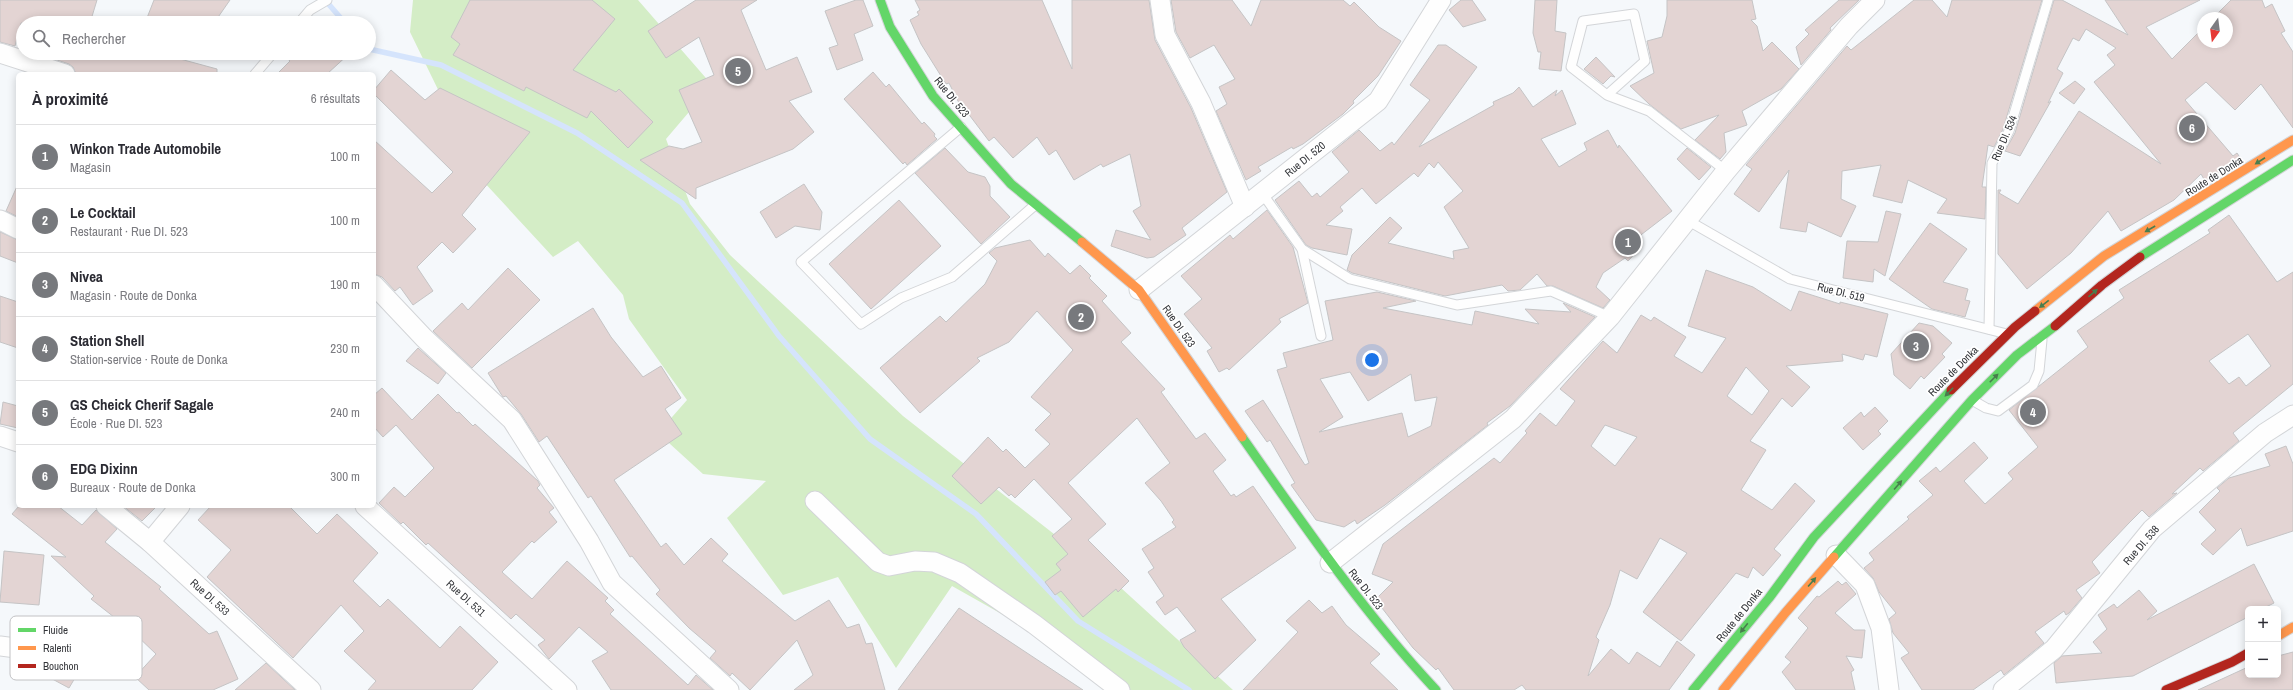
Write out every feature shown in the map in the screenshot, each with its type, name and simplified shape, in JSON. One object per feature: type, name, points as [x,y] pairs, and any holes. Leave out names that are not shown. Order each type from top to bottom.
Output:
[{"type":"main road","name":"Rue DI. 523","points":[[880,0],[890,27],[929,90],[1011,184],[1139,290],[1330,563],[1404,656],[1436,690]]},
{"type":"main road","name":"Route de Donka","points":[[1693,690],[1769,598],[1814,537],[1950,391],[2008,334],[2104,256],[2230,181],[2293,140]]},
{"type":"main road","points":[[1723,690],[1786,612],[1972,400],[2017,355],[2043,336],[2138,258],[2293,160]]},
{"type":"main road","points":[[2281,634],[2293,627]]},
{"type":"main road","points":[[2166,690],[2245,654]]},
{"type":"street","points":[[1160,0],[1165,34],[1201,103],[1245,206]]},
{"type":"street","name":"Rue DI. 520","points":[[1139,290],[1378,101],[1441,0]]},
{"type":"street","points":[[1330,563],[1513,419],[1610,317],[1726,171],[1849,26],[1875,0]]},
{"type":"street","points":[[0,53],[16,58]]},
{"type":"street","points":[[21,60],[58,72]]},
{"type":"street","points":[[0,220],[16,228]]},
{"type":"street","points":[[376,287],[424,338],[512,420],[590,541],[612,583],[729,690]]},
{"type":"street","name":"Rue DI. 538","points":[[2003,690],[2054,649],[2152,529],[2260,438],[2293,415]]},
{"type":"street","points":[[0,436],[16,441]]},
{"type":"street","points":[[815,501],[878,562],[889,566],[915,561],[934,562],[960,573],[1034,624],[1120,690]]},
{"type":"street","name":"Rue DI. 533","points":[[108,508],[150,542],[311,690]]},
{"type":"street","points":[[150,542],[178,508]]},
{"type":"street","name":"Rue DI. 531","points":[[367,508],[567,690]]},
{"type":"street","points":[[1836,555],[1865,585],[1881,628],[1889,690]]},
{"type":"street","points":[[0,646],[10,647]]},
{"type":"lane","points":[[305,16],[310,10],[327,0]]},
{"type":"lane","name":"Rue DI. 534","points":[[1989,329],[1992,163],[2009,131],[2048,0]]},
{"type":"lane","points":[[1607,95],[1645,61],[1634,14],[1583,21],[1571,67],[1607,95],[1649,111],[1726,171]]},
{"type":"lane","points":[[257,72],[267,60]]},
{"type":"lane","points":[[961,127],[801,262],[861,324],[901,298],[952,277],[1035,205]]},
{"type":"lane","points":[[1262,193],[1302,249],[1350,279],[1456,305],[1551,291],[1610,317]]},
{"type":"lane","name":"Rue DI. 519","points":[[1687,220],[1790,279],[2008,334]]},
{"type":"lane","points":[[1302,249],[1321,336]]},
{"type":"lane","points":[[1972,400],[1986,408],[1998,411],[2034,385],[2039,371],[2043,336]]},
{"type":"green space","points":[[413,0],[638,0],[712,85],[666,139],[690,204],[730,255],[903,416],[1109,577],[1233,690],[1122,690],[1071,653],[952,586],[896,668],[838,577],[783,595],[727,518],[766,481],[703,474],[658,433],[687,400],[629,319],[623,295],[578,241],[553,257],[482,180],[410,32]]},
{"type":"building","points":[[0,0],[97,0],[92,16],[16,16],[15,46],[0,42]]},
{"type":"building","points":[[154,0],[230,0],[219,16],[148,16]]},
{"type":"building","points":[[470,0],[592,0],[615,19],[573,70],[616,92],[619,89],[653,122],[628,148],[591,111],[587,118],[526,87],[524,91],[453,55],[460,44],[451,37]]},
{"type":"building","points":[[696,0],[757,0],[741,10],[766,70],[797,57],[812,92],[789,101],[814,132],[793,149],[696,188],[696,199],[640,160],[669,146],[683,149],[702,142],[679,90],[714,75],[699,37],[666,58],[648,31]]},
{"type":"building","points":[[856,0],[863,0],[873,26],[854,34],[863,60],[837,70],[829,48],[838,45],[825,11]]},
{"type":"building","points":[[915,0],[1042,0],[1072,69],[1072,0],[1149,0],[1155,40],[1191,108],[1227,192],[1182,228],[1186,235],[1154,257],[1147,258],[1111,246],[1116,230],[1151,240],[1133,211],[1141,206],[1130,154],[1103,167],[1101,164],[1074,180],[1056,150],[1049,155],[1037,137],[1013,158],[994,137],[989,141],[967,112],[963,111],[949,83],[946,84],[921,44],[910,20],[919,15],[917,12],[920,10]]},
{"type":"building","points":[[1171,0],[1232,0],[1251,26],[1261,0],[1343,0],[1350,6],[1354,2],[1379,27],[1401,41],[1378,76],[1353,101],[1354,103],[1343,114],[1303,144],[1293,149],[1292,147],[1258,167],[1261,171],[1246,180],[1216,111],[1227,104],[1219,87],[1235,79],[1214,45],[1190,58],[1176,32]]},
{"type":"building","points":[[1461,0],[1472,0],[1486,20],[1463,27],[1449,10]]},
{"type":"building","points":[[1535,0],[1557,0],[1555,31],[1566,33],[1561,71],[1539,69],[1541,52],[1538,52],[1533,33]]},
{"type":"building","points":[[1667,0],[1752,0],[1756,19],[1751,20],[1757,26],[1763,51],[1772,42],[1799,69],[1781,89],[1742,111],[1747,125],[1724,133],[1726,152],[1720,159],[1695,140],[1719,115],[1681,129],[1649,104],[1630,86],[1654,73],[1647,41],[1662,37],[1667,16]]},
{"type":"building","points":[[1839,0],[1859,0],[1830,28],[1831,30],[1801,65],[1796,47],[1809,34],[1805,30]]},
{"type":"building","points":[[1914,0],[1932,0],[1947,17],[1952,0],[2042,0],[2003,129],[1994,147],[1988,145],[1982,187],[1986,187],[1985,219],[1937,213],[1947,199],[1908,180],[1902,203],[1873,196],[1881,165],[1842,171],[1841,199],[1856,206],[1841,237],[1808,222],[1806,232],[1780,228],[1789,170],[1759,212],[1734,194],[1752,169],[1746,165],[1847,46],[1851,50]]},
{"type":"building","points":[[2054,0],[2062,0],[2128,35],[2105,0],[2200,0],[2146,27],[2172,59],[2197,34],[2197,48],[2233,48],[2233,12],[2219,12],[2231,0],[2262,0],[2265,8],[2272,4],[2285,31],[2281,33],[2293,52],[2293,128],[2261,84],[2235,110],[2206,82],[2185,100],[2233,156],[2237,153],[2241,159],[2205,181],[2201,174],[2174,200],[2121,231],[2108,211],[2071,253],[2027,289],[1998,254],[1998,190],[2001,190],[1999,193],[2018,204],[2079,111],[2161,164],[2094,82],[2115,65],[2107,55],[2116,48],[2086,29],[2079,41],[2073,38],[2057,69],[2063,73],[2048,103],[2051,101],[2020,156],[2005,151],[2015,133]]},
{"type":"building","points":[[1438,45],[1446,45],[1477,67],[1419,147],[1494,105],[1493,102],[1513,93],[1519,87],[1533,107],[1557,90],[1555,96],[1562,90],[1576,124],[1541,139],[1559,167],[1587,150],[1584,143],[1608,130],[1618,148],[1619,145],[1672,211],[1633,241],[1640,248],[1628,261],[1625,258],[1603,273],[1596,287],[1610,300],[1603,308],[1553,286],[1547,286],[1537,274],[1520,290],[1508,291],[1502,285],[1445,296],[1352,273],[1347,270],[1352,255],[1390,217],[1402,228],[1388,243],[1454,259],[1453,251],[1469,248],[1444,207],[1463,191],[1438,162],[1434,168],[1429,163],[1418,177],[1414,173],[1376,204],[1362,188],[1340,207],[1343,211],[1326,225],[1352,229],[1347,255],[1312,248],[1306,245],[1275,200],[1299,181],[1312,197],[1317,193],[1320,197],[1349,172],[1332,152],[1359,130],[1380,151],[1392,142],[1394,145],[1430,100],[1410,85]]},
{"type":"building","points":[[1596,57],[1615,77],[1611,76],[1603,84],[1584,69]]},
{"type":"building","points":[[57,60],[184,60],[217,69],[217,72],[75,72],[73,67]]},
{"type":"building","points":[[289,60],[342,60],[329,72],[279,72],[290,61]]},
{"type":"building","points":[[391,70],[425,100],[440,88],[530,132],[462,215],[476,229],[453,253],[442,242],[417,267],[433,291],[413,305],[400,287],[395,291],[382,277],[376,275],[376,142],[432,193],[453,172],[376,96],[376,88]]},
{"type":"building","points":[[873,72],[886,87],[889,84],[922,124],[924,122],[935,134],[934,136],[937,139],[907,165],[905,162],[903,164],[844,99]]},
{"type":"building","points":[[2075,81],[2085,89],[2074,104],[2059,93]]},
{"type":"building","points":[[945,148],[968,172],[985,177],[990,186],[990,196],[1010,217],[981,244],[915,173]]},
{"type":"building","points":[[1687,148],[1711,167],[1699,180],[1677,159]]},
{"type":"building","points":[[804,184],[822,212],[820,230],[795,226],[776,238],[760,212]]},
{"type":"building","points":[[16,188],[16,216],[6,211]]},
{"type":"building","points":[[899,200],[941,246],[871,309],[829,264]]},
{"type":"building","points":[[1267,210],[1293,247],[1308,303],[1279,319],[1281,322],[1229,370],[1227,368],[1219,372],[1207,351],[1212,348],[1184,314],[1202,299],[1181,276],[1230,235],[1233,239]]},
{"type":"building","points":[[1886,211],[1901,214],[1885,276],[1874,269],[1873,282],[1843,278],[1847,241],[1878,242]]},
{"type":"building","points":[[2229,215],[2277,282],[2293,272],[2293,384],[2233,433],[2239,441],[2203,471],[2200,468],[2172,494],[2177,493],[2149,517],[2142,510],[2129,523],[2092,562],[2100,573],[2076,590],[2082,598],[2069,613],[2066,615],[2064,611],[2035,632],[2044,643],[2004,675],[2001,670],[1973,690],[1922,690],[1901,658],[1909,653],[1893,633],[1889,619],[1896,613],[1879,592],[1873,578],[1864,568],[1874,560],[1869,553],[1909,519],[1907,517],[1933,495],[1919,481],[1936,467],[1940,472],[1974,442],[1988,458],[1964,481],[1985,504],[2013,479],[2008,473],[2038,447],[2009,410],[2088,347],[2077,331],[2124,298],[2119,290],[2210,233],[2208,230]],"holes":[[[2248,334],[2271,366],[2246,386],[2239,377],[2229,384],[2209,361]]]},
{"type":"building","points":[[1930,223],[1967,249],[1943,282],[1968,289],[1965,300],[1970,301],[1965,317],[1932,309],[1889,279]]},
{"type":"building","points":[[0,232],[16,239],[16,262],[0,256]]},
{"type":"building","points":[[1030,240],[1045,257],[1048,253],[1070,274],[1080,265],[1091,276],[1089,278],[1107,296],[1102,301],[1131,333],[1121,342],[1165,389],[1161,392],[1196,439],[1205,433],[1226,460],[1213,471],[1231,496],[1234,494],[1236,497],[1253,486],[1296,548],[1221,599],[1256,640],[1215,679],[1184,647],[1180,640],[1196,631],[1177,607],[1165,615],[1156,602],[1164,596],[1148,572],[1154,568],[1142,549],[1176,527],[1172,522],[1174,520],[1161,501],[1145,483],[1170,463],[1137,418],[1068,483],[1106,524],[1088,540],[1129,581],[1118,592],[1116,589],[1083,617],[1061,591],[1055,595],[1045,582],[1061,570],[1056,564],[1068,554],[1052,536],[1072,519],[1034,479],[1015,498],[1011,494],[1009,496],[999,487],[981,504],[952,476],[988,437],[1003,452],[1006,449],[1025,468],[1050,444],[1035,430],[1051,414],[1031,397],[1073,350],[1037,311],[1009,342],[977,358],[980,361],[920,413],[880,368],[940,316],[946,322],[985,284],[997,261],[989,253],[995,248]]},
{"type":"building","points":[[508,268],[540,300],[472,368],[433,331],[462,303],[468,310]]},
{"type":"building","points":[[1706,270],[1753,287],[1791,311],[1799,291],[1840,304],[1840,302],[1888,314],[1877,357],[1865,354],[1863,360],[1842,354],[1843,361],[1786,366],[1810,387],[1792,407],[1782,398],[1750,441],[1766,450],[1741,490],[1772,510],[1795,483],[1815,501],[1774,549],[1781,555],[1763,576],[1753,567],[1748,578],[1736,573],[1681,641],[1643,612],[1687,553],[1660,538],[1637,579],[1620,570],[1610,605],[1596,637],[1599,640],[1588,676],[1611,649],[1629,664],[1637,652],[1660,667],[1677,641],[1695,655],[1669,690],[1526,690],[1522,685],[1514,690],[1454,690],[1438,668],[1436,670],[1413,648],[1382,608],[1383,607],[1377,598],[1393,582],[1372,574],[1383,544],[1494,458],[1500,463],[1527,433],[1525,431],[1540,413],[1556,426],[1575,401],[1560,389],[1603,341],[1617,353],[1641,315],[1651,321],[1654,317],[1686,337],[1674,356],[1702,373],[1726,338],[1688,326]],"holes":[[[1746,367],[1769,391],[1752,415],[1727,396]],[[1605,425],[1637,437],[1615,466],[1591,446]]]},
{"type":"building","points":[[1377,292],[1416,301],[1383,308],[1472,325],[1475,311],[1539,324],[1525,309],[1571,312],[1563,303],[1595,317],[1510,406],[1487,423],[1488,425],[1385,505],[1357,524],[1355,520],[1344,527],[1316,520],[1291,485],[1295,483],[1270,440],[1267,442],[1245,411],[1263,400],[1305,465],[1309,463],[1277,370],[1287,367],[1283,353],[1333,340],[1325,301]],"holes":[[[1350,372],[1368,401],[1411,374],[1415,401],[1437,397],[1431,426],[1408,437],[1402,413],[1319,432],[1343,417],[1320,379]]]},
{"type":"building","points":[[0,296],[16,301],[16,347],[0,342]]},
{"type":"building","points":[[593,308],[611,337],[643,377],[661,366],[681,398],[665,409],[682,434],[614,480],[661,547],[666,543],[684,565],[711,538],[728,554],[722,561],[795,621],[829,600],[847,628],[859,624],[866,644],[872,643],[885,690],[794,690],[813,675],[797,640],[750,690],[732,673],[730,676],[710,658],[716,651],[689,628],[656,594],[660,590],[632,556],[630,557],[591,496],[588,498],[547,436],[539,442],[521,414],[506,396],[503,397],[488,373]]},
{"type":"building","points":[[1919,323],[1933,326],[1952,343],[1942,354],[1945,357],[1924,379],[1921,376],[1910,389],[1894,375],[1891,354]]},
{"type":"building","points":[[418,348],[446,373],[438,384],[406,361]]},
{"type":"building","points":[[382,388],[412,420],[438,394],[457,413],[459,412],[473,426],[475,424],[538,481],[540,485],[537,488],[554,508],[549,512],[557,522],[534,543],[532,541],[502,572],[532,599],[567,561],[608,598],[605,601],[614,610],[610,614],[688,685],[696,675],[713,690],[611,690],[592,661],[608,652],[579,627],[549,659],[538,645],[545,640],[516,614],[511,619],[428,543],[426,545],[403,522],[401,524],[379,503],[394,487],[405,497],[434,468],[396,425],[383,437],[376,429],[376,393]]},
{"type":"building","points":[[3,402],[16,405],[16,428],[0,424]]},
{"type":"building","points":[[1875,407],[1888,421],[1878,431],[1881,434],[1863,450],[1843,428],[1861,412],[1864,417]]},
{"type":"building","points":[[2286,446],[2293,464],[2293,531],[2247,546],[2241,528],[2213,555],[2201,544],[2216,530],[2199,512],[2220,491],[2217,488],[2229,478],[2270,466],[2265,454]]},
{"type":"building","points":[[17,508],[61,508],[82,525],[96,510],[117,529],[105,542],[161,587],[159,589],[209,634],[217,631],[238,679],[213,690],[149,690],[138,680],[142,680],[142,669],[156,654],[142,641],[142,616],[113,616],[91,599],[94,596],[51,556],[66,557],[12,514]]},
{"type":"building","points":[[126,508],[155,508],[142,521]]},
{"type":"building","points":[[209,508],[291,508],[317,534],[337,514],[378,553],[353,581],[380,607],[388,599],[440,648],[460,626],[498,662],[472,690],[368,690],[376,681],[344,651],[364,631],[341,605],[293,658],[207,577],[231,550],[198,520]]},
{"type":"building","points":[[4,551],[44,555],[39,605],[0,602]]},
{"type":"building","points":[[2254,564],[2274,603],[2268,606],[2245,606],[2245,619],[2133,676],[2056,683],[2054,663],[2062,656],[2102,653],[2093,642],[2107,629],[2098,615],[2114,604],[2117,608],[2139,590],[2157,611],[2147,620]]},
{"type":"building","points":[[1838,581],[1842,585],[1846,582],[1856,594],[1835,613],[1854,630],[1865,630],[1862,658],[1846,656],[1854,670],[1851,672],[1855,690],[1796,690],[1782,672],[1791,662],[1785,657],[1808,628],[1798,618],[1817,596],[1819,597]]},
{"type":"building","points":[[1309,600],[1322,613],[1332,606],[1346,625],[1380,654],[1370,663],[1398,690],[1243,690],[1298,632],[1286,621]]},
{"type":"building","points":[[959,608],[1083,690],[898,690]]},
{"type":"building","points":[[2293,652],[2293,690],[2198,690],[2245,668],[2245,678],[2281,678],[2281,655]]},
{"type":"building","points":[[266,663],[295,690],[235,690]]},
{"type":"building","points":[[54,680],[74,680],[69,688]]},
{"type":"waterway","points":[[325,0],[339,16]]},
{"type":"waterway","points":[[376,51],[441,65],[577,133],[682,203],[779,336],[870,439],[976,514],[1078,621],[1189,690]]},
{"type":"traffic: fast","points":[[880,0],[890,27],[933,96],[1011,184],[1082,242]]},
{"type":"traffic: fast","points":[[2140,257],[2293,160]]},
{"type":"traffic: fast","points":[[1834,557],[1972,400],[2017,355],[2055,326]]},
{"type":"traffic: fast","points":[[1693,690],[1769,598],[1814,537],[1951,390]]},
{"type":"traffic: fast","points":[[1242,437],[1334,567],[1383,630],[1436,690]]},
{"type":"traffic: slow","points":[[2035,311],[2104,256],[2293,140]]},
{"type":"traffic: slow","points":[[1082,242],[1139,290],[1242,437]]},
{"type":"traffic: slow","points":[[1723,690],[1786,612],[1834,557]]},
{"type":"traffic: slow","points":[[2281,634],[2293,627]]},
{"type":"traffic: jam","points":[[2055,326],[2102,285],[2140,257]]},
{"type":"traffic: jam","points":[[1951,390],[2015,327],[2035,311]]},
{"type":"traffic: jam","points":[[2166,690],[2232,662],[2245,655]]},
{"type":"place","name":"GS Cheick Cherif Sagale","points":[[738,71]]},
{"type":"place","name":"EDG Dixinn","points":[[2192,128]]},
{"type":"place","name":"Winkon Trade Automobile","points":[[1628,242]]},
{"type":"place","name":"Le Cocktail","points":[[1081,317]]},
{"type":"place","name":"Nivea","points":[[1916,346]]},
{"type":"place","name":"Station Shell","points":[[2033,412]]}]
